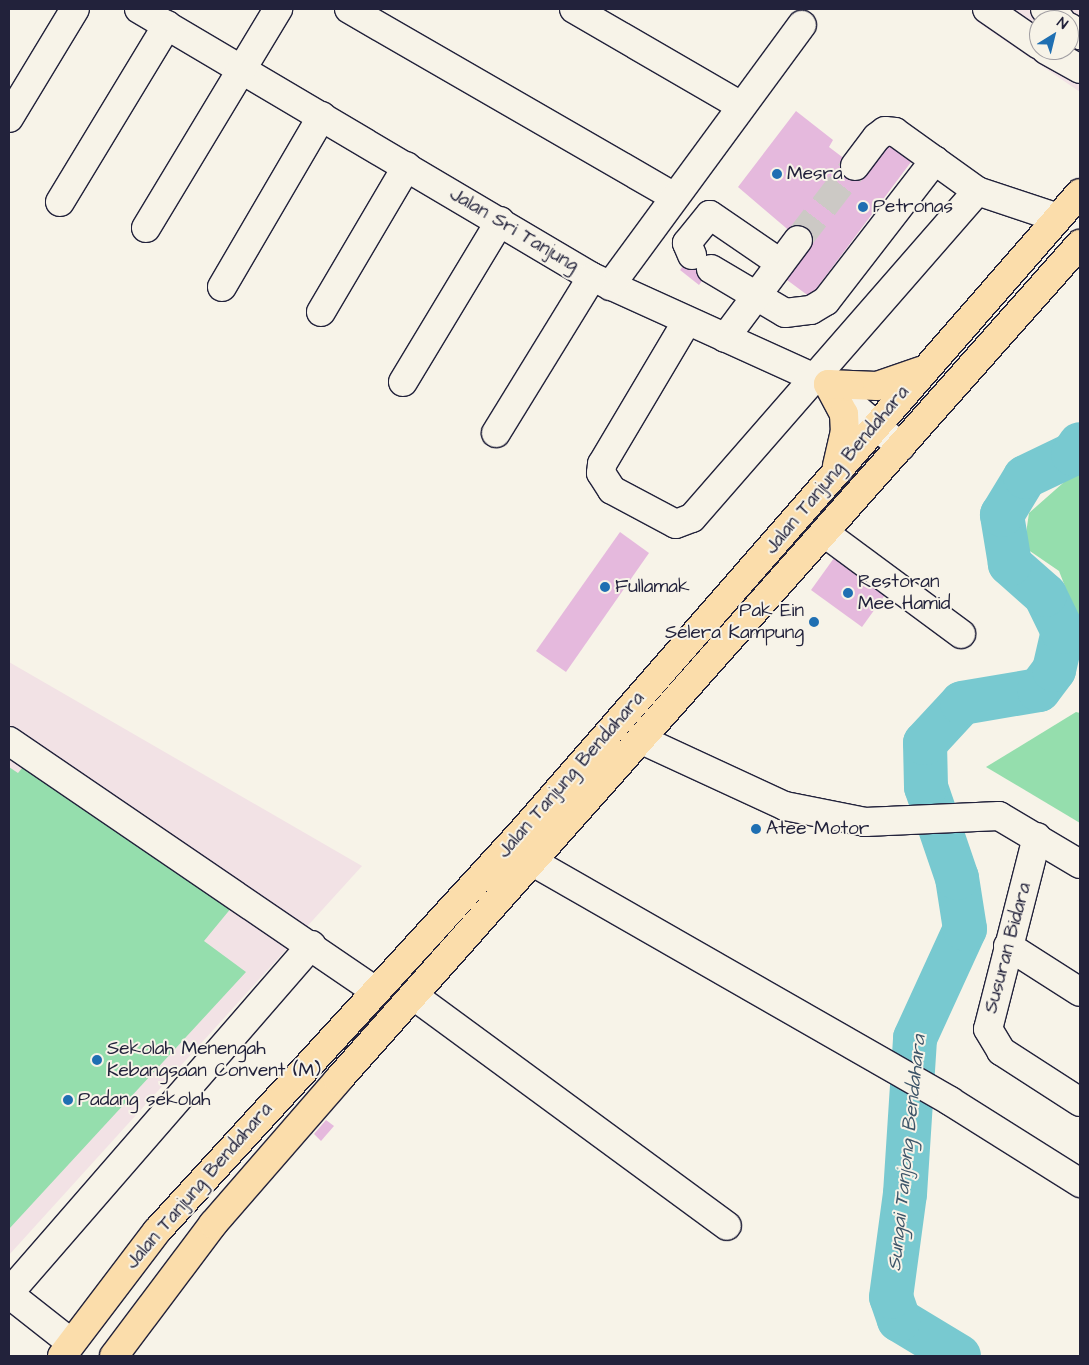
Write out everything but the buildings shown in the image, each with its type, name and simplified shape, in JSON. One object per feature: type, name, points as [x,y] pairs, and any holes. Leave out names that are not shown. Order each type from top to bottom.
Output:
[{"type":"main road","name":"Jalan Tanjung Bendahara","points":[[66,1349],[157,1231],[376,991],[721,606],[922,370],[1055,217],[1080,193]]},
{"type":"main road","name":"Jalan Tanjung Bendahara","points":[[114,1356],[213,1224],[826,534],[1080,244]]},
{"type":"main road","points":[[822,381],[877,386],[922,370]]},
{"type":"main road","points":[[822,381],[844,414],[844,447],[829,478]]},
{"type":"street","points":[[9,118],[75,9]]},
{"type":"street","name":"Jalan Sri Tanjung","points":[[139,9],[601,281],[822,381],[901,447]]},
{"type":"street","points":[[146,228],[278,9]]},
{"type":"street","points":[[349,9],[674,198]]},
{"type":"street","points":[[574,9],[741,106]]},
{"type":"street","points":[[987,9],[1029,38]]},
{"type":"street","points":[[60,202],[167,25]]},
{"type":"street","points":[[496,432],[601,281],[674,198],[802,25]]},
{"type":"street","points":[[1063,60],[1080,70]]},
{"type":"street","points":[[222,287],[322,116]]},
{"type":"street","points":[[855,166],[885,131],[895,132],[977,191],[1055,217]]},
{"type":"street","points":[[780,263],[710,215],[687,242],[701,262],[754,298],[785,313],[800,313],[826,301],[935,160]]},
{"type":"street","points":[[321,312],[406,166]]},
{"type":"street","points":[[687,321],[602,464],[601,473],[612,490],[667,523],[685,523],[822,381],[858,328],[977,191]]},
{"type":"street","points":[[403,382],[500,221]]},
{"type":"street","points":[[725,338],[798,240]]},
{"type":"street","points":[[826,301],[858,328]]},
{"type":"street","points":[[826,534],[960,634]]},
{"type":"street","points":[[642,740],[785,806],[865,822],[986,815],[1012,822],[1080,864]]},
{"type":"street","points":[[9,741],[376,991]]},
{"type":"street","name":"Susuran Bidara","points":[[1037,837],[989,1020],[990,1038],[1001,1051],[1080,1102]]},
{"type":"street","points":[[533,862],[950,1100],[1080,1183]]},
{"type":"street","points":[[66,1349],[9,1293],[311,945]]},
{"type":"street","points":[[1008,946],[1080,992]]},
{"type":"street","points":[[414,996],[728,1226]]},
{"type":"shaded area","points":[[992,9],[1080,9],[1080,92],[1033,60],[1079,60],[1079,10],[1029,10],[1029,57],[976,21]]},
{"type":"shaded area","name":"Sekolah Menengah Kebangsaan Convent (M)","points":[[9,662],[362,866],[9,1255]]},
{"type":"green space","points":[[1080,468],[1080,625],[1059,571],[1024,547],[1029,513]]},
{"type":"green space","points":[[1076,712],[1080,713],[1080,823],[986,767]]},
{"type":"green space","name":"Padang sekolah","points":[[27,762],[232,907],[204,941],[246,972],[9,1229],[9,767],[18,773]]},
{"type":"waterway","name":"Sungai Tanjong Bendahara","points":[[959,1356],[899,1320],[891,1297],[905,1194],[915,1038],[965,929],[957,878],[926,787],[925,743],[962,703],[1039,690],[1054,670],[1063,632],[1045,595],[1010,564],[1002,515],[1025,477],[1073,454],[1080,444]]},
{"type":"tunnel","points":[[798,240],[855,166]]},
{"type":"place","name":"Mesra","points":[[777,174]]},
{"type":"place","name":"Petronas","points":[[863,207]]},
{"type":"place","name":"Fullamak","points":[[605,587]]},
{"type":"place","name":"Restoran Mee Hamid","points":[[848,593]]},
{"type":"place","name":"Pak Ein Selera Kampung","points":[[814,622]]},
{"type":"place","name":"Atee Motor","points":[[756,829]]},
{"type":"place","name":"Sekolah Menengah Kebangsaan Convent (M)","points":[[97,1060]]},
{"type":"place","name":"Padang sekolah","points":[[68,1100]]}]
